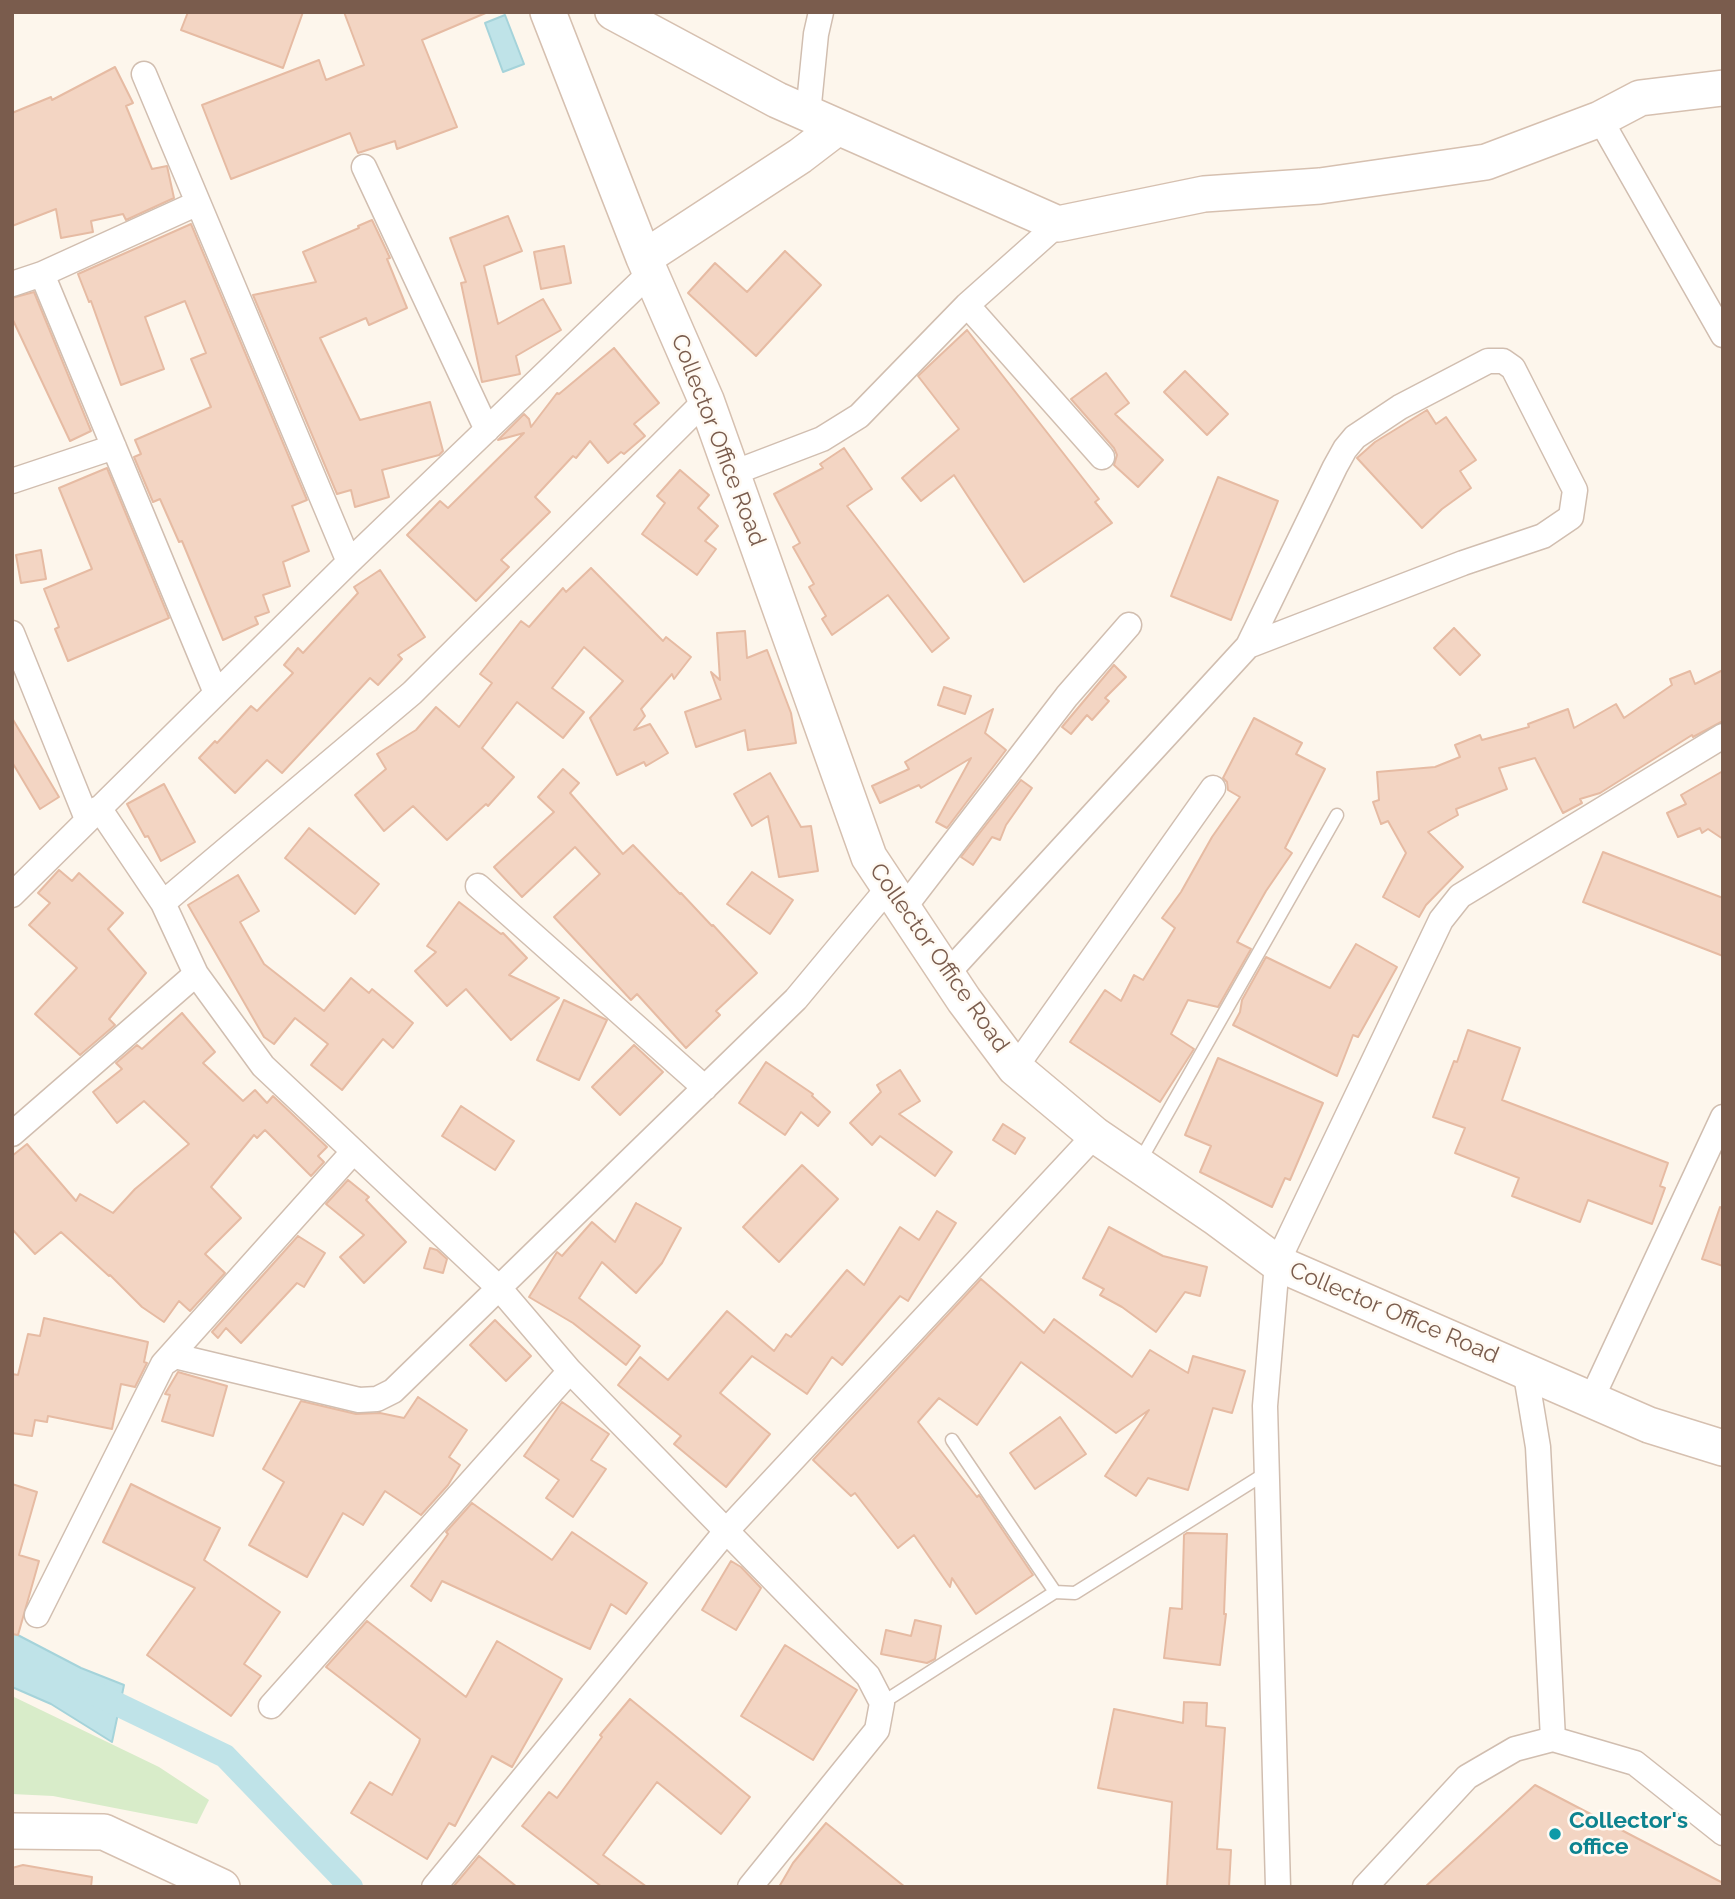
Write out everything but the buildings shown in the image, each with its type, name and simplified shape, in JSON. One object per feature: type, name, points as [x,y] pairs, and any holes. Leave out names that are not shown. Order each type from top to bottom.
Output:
[{"type":"main road","name":"Collector Office Road","points":[[548,12],[647,265],[706,400],[869,857],[946,975],[1015,1068],[1095,1135],[1277,1263],[1649,1425],[1723,1448]]},
{"type":"main road","points":[[613,12],[777,100],[1058,224],[1204,194],[1320,186],[1486,162],[1600,119],[1640,98],[1723,88]]},
{"type":"main road","points":[[647,265],[800,156],[823,120]]},
{"type":"main road","points":[[12,1831],[104,1832],[222,1887]]},
{"type":"street","points":[[821,12],[816,34],[823,120]]},
{"type":"street","points":[[144,74],[349,562]]},
{"type":"street","points":[[1600,119],[1723,335]]},
{"type":"street","points":[[364,167],[487,430]]},
{"type":"street","points":[[12,284],[42,274],[198,203]]},
{"type":"street","points":[[733,473],[822,439],[859,415],[967,305],[1058,224]]},
{"type":"street","points":[[12,895],[349,562],[487,430],[647,265]]},
{"type":"street","points":[[42,274],[216,693]]},
{"type":"street","points":[[967,305],[1101,457]]},
{"type":"street","points":[[946,975],[1248,646],[1340,458],[1355,436],[1400,407],[1488,361],[1503,361],[1513,368],[1575,490],[1571,517],[1543,536],[1463,562],[1248,646]]},
{"type":"street","points":[[163,904],[412,692],[706,400]]},
{"type":"street","points":[[12,481],[114,447]]},
{"type":"street","points":[[163,1364],[175,1356],[359,1400],[377,1399],[393,1391],[796,999],[896,898],[1129,625]]},
{"type":"street","points":[[12,633],[93,813],[163,904],[196,974],[264,1066],[500,1289],[570,1371],[868,1676],[882,1703],[877,1730],[750,1887]]},
{"type":"street","points":[[1278,1887],[1265,1406],[1277,1263],[1441,920],[1460,896],[1723,736]]},
{"type":"street","points":[[1015,1068],[1213,788]]},
{"type":"street","points":[[478,886],[705,1088]]},
{"type":"street","points":[[12,1134],[196,974]]},
{"type":"street","points":[[1591,1400],[1723,1117]]},
{"type":"street","points":[[434,1887],[727,1530],[1095,1135]]},
{"type":"street","points":[[37,1615],[163,1364],[353,1152]]},
{"type":"street","points":[[1525,1369],[1538,1447],[1553,1739]]},
{"type":"street","points":[[271,1706],[570,1371]]},
{"type":"street","points":[[1365,1887],[1467,1777],[1515,1749],[1553,1739],[1635,1763],[1723,1833]]},
{"type":"lane","points":[[1138,1164],[1337,815]]},
{"type":"lane","points":[[952,1440],[1055,1592]]},
{"type":"lane","points":[[882,1703],[1055,1592],[1075,1593],[1266,1473]]},
{"type":"green space","points":[[12,1696],[159,1767],[209,1800],[197,1824],[53,1796],[12,1794]]},
{"type":"water","points":[[505,15],[524,64],[503,72],[485,23]]},
{"type":"water","points":[[12,1632],[81,1668],[124,1685],[112,1742],[51,1704],[12,1687]]},
{"type":"waterway","points":[[90,1691],[225,1756],[351,1887]]},
{"type":"place","name":"Collector's office","points":[[1555,1834]]}]
